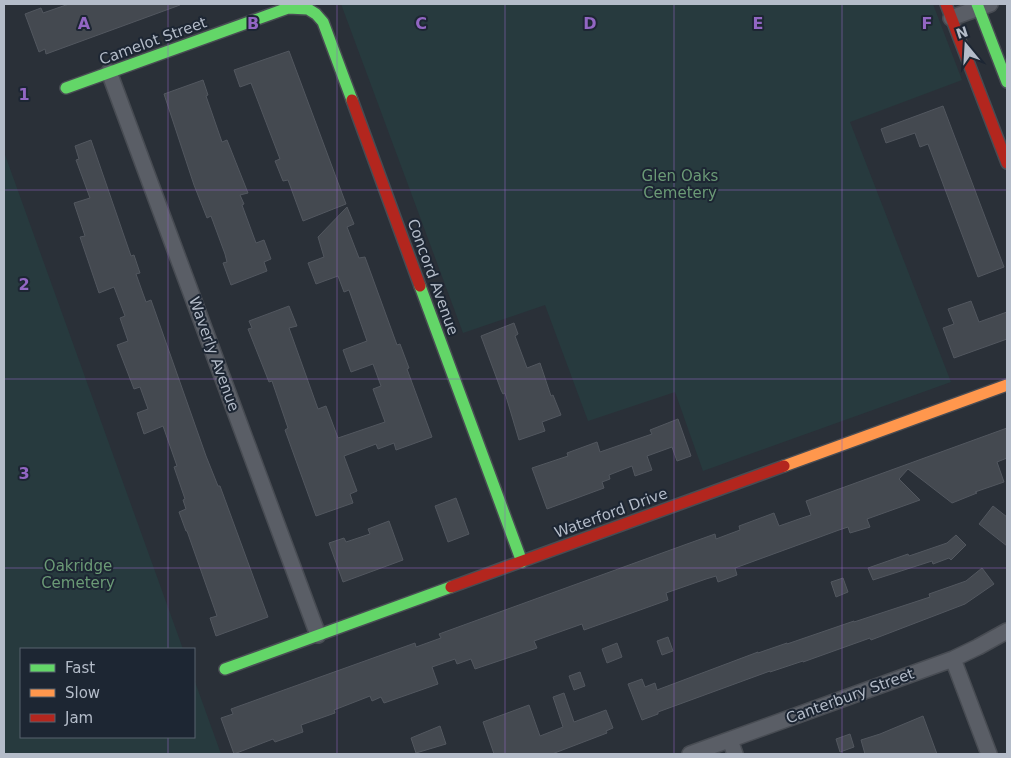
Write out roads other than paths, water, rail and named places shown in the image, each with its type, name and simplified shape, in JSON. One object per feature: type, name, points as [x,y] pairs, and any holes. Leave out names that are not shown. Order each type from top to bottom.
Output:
[{"type":"street","points":[[1007,82],[982,5],[949,11],[1007,163]]},
{"type":"street","name":"Camelot Street","points":[[66,88],[288,8],[299,6],[308,8]]},
{"type":"street","name":"Concord Avenue","points":[[308,8],[317,14],[323,22],[522,562]]},
{"type":"street","name":"Waverly Avenue","points":[[109,72],[318,635]]},
{"type":"street","name":"Waterford Drive","points":[[225,669],[1007,385]]},
{"type":"street","name":"Canterbury Street","points":[[690,754],[953,659],[1007,631]]},
{"type":"street","points":[[953,659],[989,754]]},
{"type":"street","points":[[730,740],[735,754]]},
{"type":"park label","name":"Glen Oaks Cemetery","points":[[680,184]]},
{"type":"park label","name":"Oakridge Cemetery","points":[[78,574]]}]
